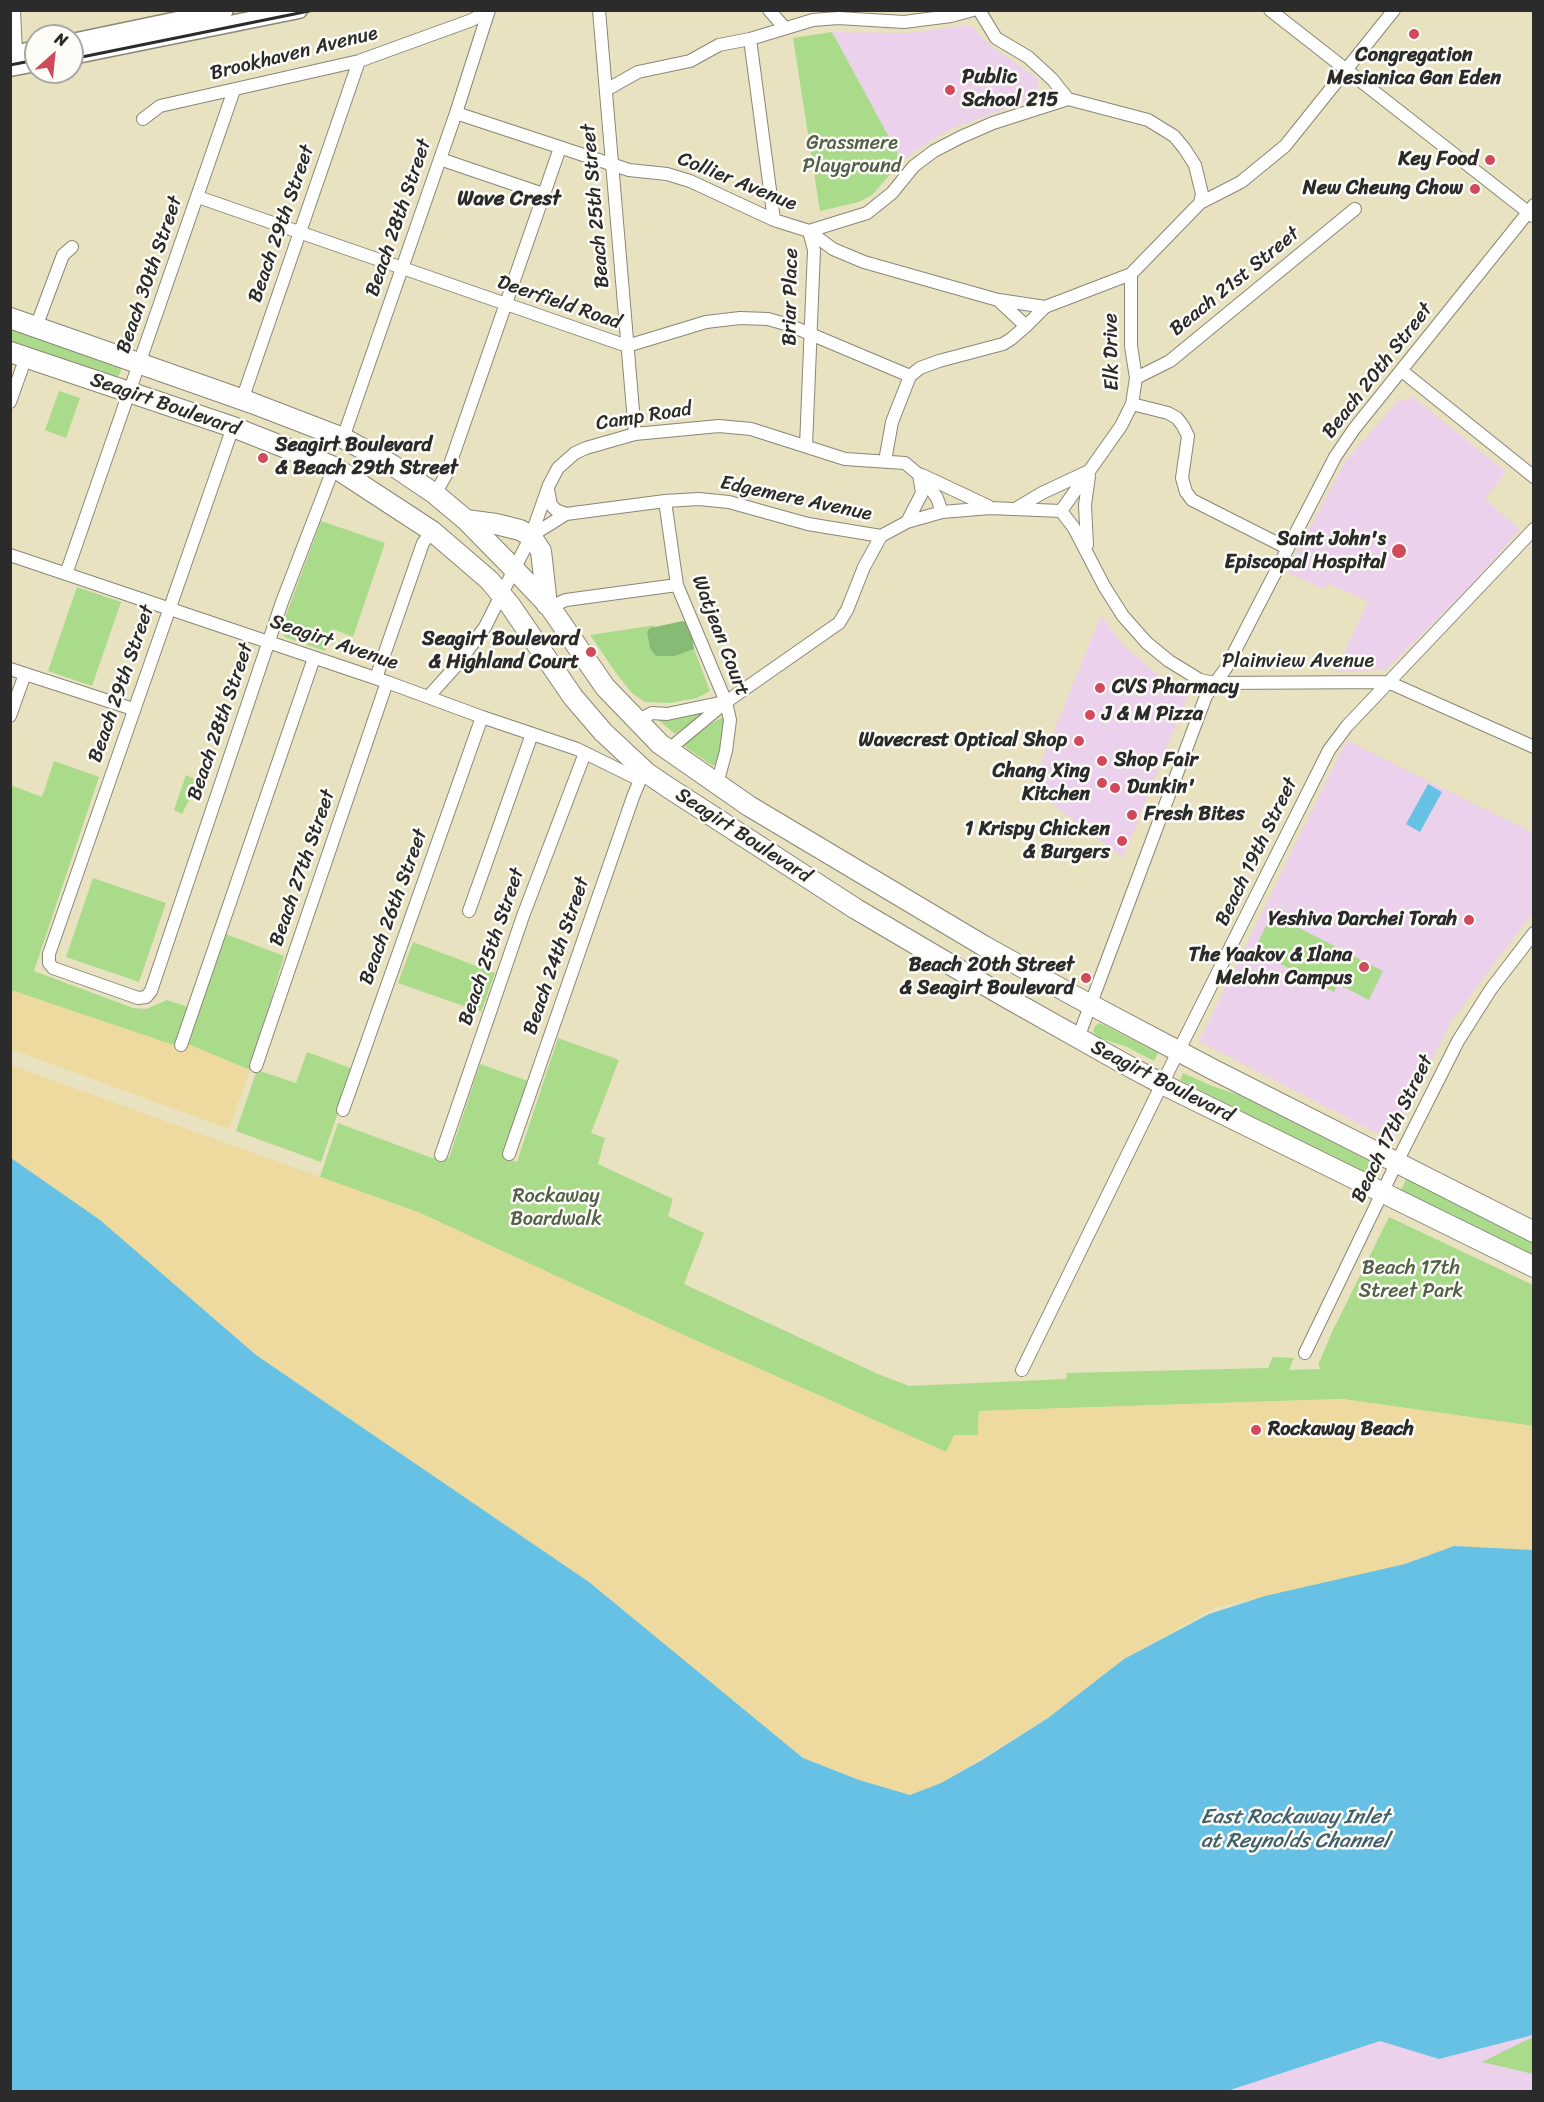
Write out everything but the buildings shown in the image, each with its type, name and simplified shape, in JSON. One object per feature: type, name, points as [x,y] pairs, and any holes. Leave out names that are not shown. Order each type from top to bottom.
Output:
[{"type":"main road","name":"Seagirt Boulevard","points":[[10,318],[343,438],[392,465],[435,494],[466,520],[515,570],[548,606],[605,687],[668,750],[749,806],[965,935],[1090,1004],[1396,1164],[1533,1232]]},
{"type":"main road","name":"Seagirt Boulevard","points":[[18,355],[233,427],[334,467],[432,531],[503,594],[573,697],[644,777],[842,901],[1078,1038],[1162,1084],[1533,1268]]},
{"type":"main road","points":[[466,520],[496,524],[520,530],[531,536],[541,551],[548,606]]},
{"type":"street","points":[[12,59],[14,10]]},
{"type":"street","points":[[84,39],[225,10]]},
{"type":"street","points":[[84,54],[299,10]]},
{"type":"street","name":"Brookhaven Avenue","points":[[143,119],[160,106],[359,61],[472,20],[489,10]]},
{"type":"street","name":"Beach 28th Street","points":[[343,438],[456,113],[489,10]]},
{"type":"street","name":"Beach 25th Street","points":[[599,10],[635,434]]},
{"type":"street","points":[[769,10],[783,27]]},
{"type":"street","points":[[606,90],[638,72],[690,61],[719,45],[750,39],[783,27],[813,20],[838,18],[904,22],[951,16],[973,10]]},
{"type":"street","points":[[979,10],[996,38],[1028,57],[1052,79],[1068,99],[1148,120],[1174,136],[1194,165],[1202,194],[1200,203]]},
{"type":"street","points":[[1270,10],[1532,211]]},
{"type":"street","points":[[1131,274],[1200,203],[1241,182],[1285,146],[1394,10]]},
{"type":"street","points":[[750,39],[774,220]]},
{"type":"street","name":"Beach 29th Street","points":[[242,400],[359,61]]},
{"type":"street","name":"Beach 30th Street","points":[[66,574],[234,90]]},
{"type":"street","name":"Briar Place","points":[[806,446],[814,250],[809,231],[867,213],[892,193],[914,166],[934,151],[993,123],[1068,99]]},
{"type":"street","name":"Collier Avenue","points":[[456,113],[629,170],[667,174],[690,181],[774,220],[809,231],[833,249],[864,262],[998,300],[1045,307]]},
{"type":"street","points":[[435,494],[447,472],[560,148]]},
{"type":"street","points":[[440,159],[543,194]]},
{"type":"street","name":"Deerfield Road","points":[[198,197],[627,346],[706,322],[740,318],[768,319],[789,325],[910,376]]},
{"type":"street","name":"Beach 21st Street","points":[[1136,378],[1170,361],[1355,209]]},
{"type":"street","name":"Beach 20th Street","points":[[1078,1038],[1206,696],[1226,668],[1287,548],[1346,440],[1532,211]]},
{"type":"street","points":[[36,327],[63,255],[72,247]]},
{"type":"street","name":"Collier Avenue","points":[[998,300],[1026,326],[1045,307],[1131,274]]},
{"type":"street","name":"Elk Drive","points":[[1131,274],[1131,346],[1136,378],[1132,404],[1167,413],[1177,418],[1183,426],[1188,436],[1182,478],[1186,492],[1192,500],[1287,548]]},
{"type":"street","points":[[885,461],[892,423],[910,376],[920,368],[939,361],[1003,344],[1026,326]]},
{"type":"street","points":[[10,402],[18,355]]},
{"type":"street","points":[[1402,370],[1533,477]]},
{"type":"street","points":[[668,750],[726,702],[839,623],[847,610],[864,567],[881,536],[907,522],[942,512],[990,508],[1061,511],[1121,426],[1132,404]]},
{"type":"street","name":"Camp Road","points":[[429,696],[456,666],[485,627],[531,536],[549,485],[558,468],[575,453],[613,439],[635,434],[732,426],[751,429],[845,459],[905,463],[919,473],[990,508]]},
{"type":"street","name":"Beach 29th Street","points":[[49,954],[233,427]]},
{"type":"street","name":"Beach 28th Street","points":[[49,954],[49,963],[53,968],[138,998],[146,997],[151,991],[269,642],[334,467]]},
{"type":"street","points":[[1017,508],[1090,470]]},
{"type":"street","points":[[1088,552],[1085,506],[1090,470]]},
{"type":"street","points":[[919,473],[937,498],[942,512]]},
{"type":"street","points":[[907,522],[922,493],[919,473]]},
{"type":"street","points":[[549,485],[548,496],[551,505],[555,510],[566,514]]},
{"type":"street","name":"Edgemere Avenue","points":[[531,536],[566,514],[665,501],[699,499],[729,502],[808,525],[881,536]]},
{"type":"street","name":"Watjean Court","points":[[665,501],[677,585],[726,702],[730,720],[726,752],[717,784]]},
{"type":"street","name":"Plainview Avenue","points":[[1061,511],[1088,552],[1104,585],[1124,616],[1147,643],[1175,665],[1200,680],[1215,683],[1388,681],[1533,747]]},
{"type":"street","name":"Beach 19th Street","points":[[1022,1370],[1329,750],[1347,726],[1388,681],[1533,529]]},
{"type":"street","name":"Beach 27th Street","points":[[256,1066],[423,543],[432,531]]},
{"type":"street","name":"Seagirt Avenue","points":[[10,555],[429,696],[644,777]]},
{"type":"street","points":[[548,606],[566,600],[677,585]]},
{"type":"street","points":[[180,1045],[315,657]]},
{"type":"street","points":[[10,669],[133,709]]},
{"type":"street","points":[[10,716],[25,674]]},
{"type":"street","points":[[637,720],[652,713],[667,714],[726,702]]},
{"type":"street","name":"Beach 26th Street","points":[[343,1110],[482,717]]},
{"type":"street","points":[[469,911],[532,734]]},
{"type":"street","name":"Beach 25th Street","points":[[441,1155],[523,916],[585,753]]},
{"type":"street","name":"Beach 24th Street","points":[[509,1154],[594,907],[644,777]]},
{"type":"street","name":"Beach 17th Street","points":[[1305,1353],[1458,1041],[1491,989],[1533,933]]},
{"type":"shaded area","name":"Public School 215","points":[[966,25],[973,27],[992,47],[1036,77],[1039,82],[1035,98],[953,128],[902,161],[832,32],[907,33]]},
{"type":"shaded area","name":"Saint John's Episcopal Hospital","points":[[1412,396],[1506,472],[1485,499],[1520,530],[1465,592],[1385,670],[1335,672],[1368,601],[1327,583],[1324,589],[1286,572],[1346,460],[1401,398],[1407,402]]},
{"type":"shaded area","points":[[1101,615],[1121,643],[1154,672],[1189,692],[1123,858],[1031,788]]},
{"type":"shaded area","name":"The Yaakov & Ilana Melohn Campus","points":[[1348,741],[1533,833],[1533,912],[1450,1023],[1392,1141],[1199,1041],[1342,749]]},
{"type":"shaded area","points":[[1533,2035],[1533,2091],[1220,2092],[1380,2041],[1439,2059]]},
{"type":"green space","name":"Grassmere Playground","points":[[832,32],[902,161],[872,195],[859,202],[820,211],[793,38]]},
{"type":"green space","points":[[11,328],[122,367],[117,380],[11,343]]},
{"type":"green space","points":[[59,391],[80,398],[66,438],[45,430]]},
{"type":"green space","points":[[321,521],[385,543],[353,637],[333,629],[325,651],[284,637],[282,626]]},
{"type":"green space","points":[[77,587],[121,602],[92,686],[48,671]]},
{"type":"green space","points":[[683,621],[691,629],[694,649],[675,656],[656,656],[650,648],[647,632],[650,628]]},
{"type":"green space","points":[[656,625],[647,632],[650,648],[675,656],[694,649],[710,691],[697,698],[670,703],[645,702],[632,693],[590,635]]},
{"type":"green space","points":[[712,708],[675,734],[657,719]]},
{"type":"green space","points":[[728,714],[718,762],[713,766],[688,749],[685,742],[692,735]]},
{"type":"green space","points":[[54,761],[99,777],[34,971],[133,1008],[146,1009],[167,1000],[191,1008],[176,1046],[11,990],[10,785],[42,797]]},
{"type":"green space","points":[[186,775],[199,781],[182,814],[174,810]]},
{"type":"green space","points":[[93,878],[166,903],[139,982],[66,957]]},
{"type":"green space","points":[[1272,914],[1383,971],[1369,1000],[1338,984],[1334,992],[1254,950]]},
{"type":"green space","points":[[223,933],[284,956],[250,1070],[190,1045],[183,1045]]},
{"type":"green space","points":[[413,942],[495,973],[481,1012],[398,983]]},
{"type":"green space","points":[[1099,1023],[1158,1053],[1154,1061],[1125,1046],[1099,1038],[1093,1032]]},
{"type":"green space","name":"Rockaway Boardwalk","points":[[558,1038],[619,1060],[591,1133],[605,1138],[598,1164],[673,1199],[668,1216],[704,1233],[684,1284],[878,1374],[909,1386],[1066,1379],[1067,1373],[1268,1368],[1273,1357],[1294,1358],[1289,1370],[1321,1369],[1318,1365],[1333,1330],[1389,1217],[1533,1285],[1533,1426],[1342,1399],[979,1411],[978,1435],[946,1452],[688,1337],[420,1213],[320,1177],[338,1123],[432,1158],[441,1155],[449,1158],[480,1064],[528,1081],[506,1158],[517,1162]]},
{"type":"green space","points":[[307,1052],[353,1069],[321,1162],[236,1131],[257,1070],[296,1083]]},
{"type":"green space","points":[[1183,1073],[1239,1095],[1377,1165],[1371,1177],[1180,1080]]},
{"type":"green space","points":[[1406,1179],[1533,1241],[1533,1256],[1400,1192]]},
{"type":"green space","points":[[1533,2037],[1533,2074],[1482,2062],[1508,2049]]},
{"type":"sand","points":[[10,990],[176,1046],[190,1045],[250,1070],[229,1129],[11,1049]]},
{"type":"sand","name":"Rockaway Beach","points":[[10,1065],[420,1213],[688,1337],[946,1452],[954,1435],[978,1435],[979,1411],[1342,1399],[1533,1426],[1533,1550],[1454,1546],[1405,1564],[1215,1608],[1124,1659],[1048,1718],[941,1783],[910,1795],[859,1780],[803,1758],[589,1582],[256,1355],[100,1221],[11,1158]]},
{"type":"water","points":[[1428,784],[1442,792],[1420,832],[1406,824]]},
{"type":"water","name":"East Rockaway Inlet at Reynolds Channel","points":[[11,1158],[100,1220],[256,1355],[589,1582],[803,1758],[859,1780],[910,1795],[941,1783],[982,1760],[1048,1718],[1124,1659],[1209,1614],[1265,1596],[1405,1564],[1454,1546],[1533,1550],[1533,2035],[1439,2059],[1380,2041],[1224,2092],[11,2091]]},
{"type":"railway","points":[[84,57],[314,10]]},
{"type":"railway","points":[[10,65],[24,62]]},
{"type":"place","name":"Congregation Mesianica Gan Eden","points":[[1414,34]]},
{"type":"place","name":"Public School 215","points":[[950,90]]},
{"type":"place","name":"Key Food","points":[[1490,160]]},
{"type":"place","name":"New Cheung Chow","points":[[1475,189]]},
{"type":"place","name":"Seagirt Boulevard & Beach 29th Street","points":[[263,458]]},
{"type":"place","name":"Saint John's Episcopal Hospital","points":[[1399,551]]},
{"type":"place","name":"Seagirt Boulevard & Highland Court","points":[[591,652]]},
{"type":"place","name":"CVS Pharmacy","points":[[1100,688]]},
{"type":"place","name":"J & M Pizza","points":[[1090,715]]},
{"type":"place","name":"Wavecrest Optical Shop","points":[[1079,741]]},
{"type":"place","name":"Shop Fair","points":[[1102,761]]},
{"type":"place","name":"Chang Xing Kitchen","points":[[1102,783]]},
{"type":"place","name":"Dunkin'","points":[[1115,788]]},
{"type":"place","name":"Fresh Bites","points":[[1132,815]]},
{"type":"place","name":"1 Krispy Chicken & Burgers","points":[[1122,841]]},
{"type":"place","name":"Yeshiva Darchei Torah","points":[[1469,920]]},
{"type":"place","name":"The Yaakov & Ilana Melohn Campus","points":[[1364,967]]},
{"type":"place","name":"Beach 20th Street & Seagirt Boulevard","points":[[1086,978]]},
{"type":"place","name":"Rockaway Beach","points":[[1256,1430]]},
{"type":"district","name":"Wave Crest","points":[[509,200]]},
{"type":"park label","name":"Beach 17th Street Park","points":[[1411,1280]]}]
